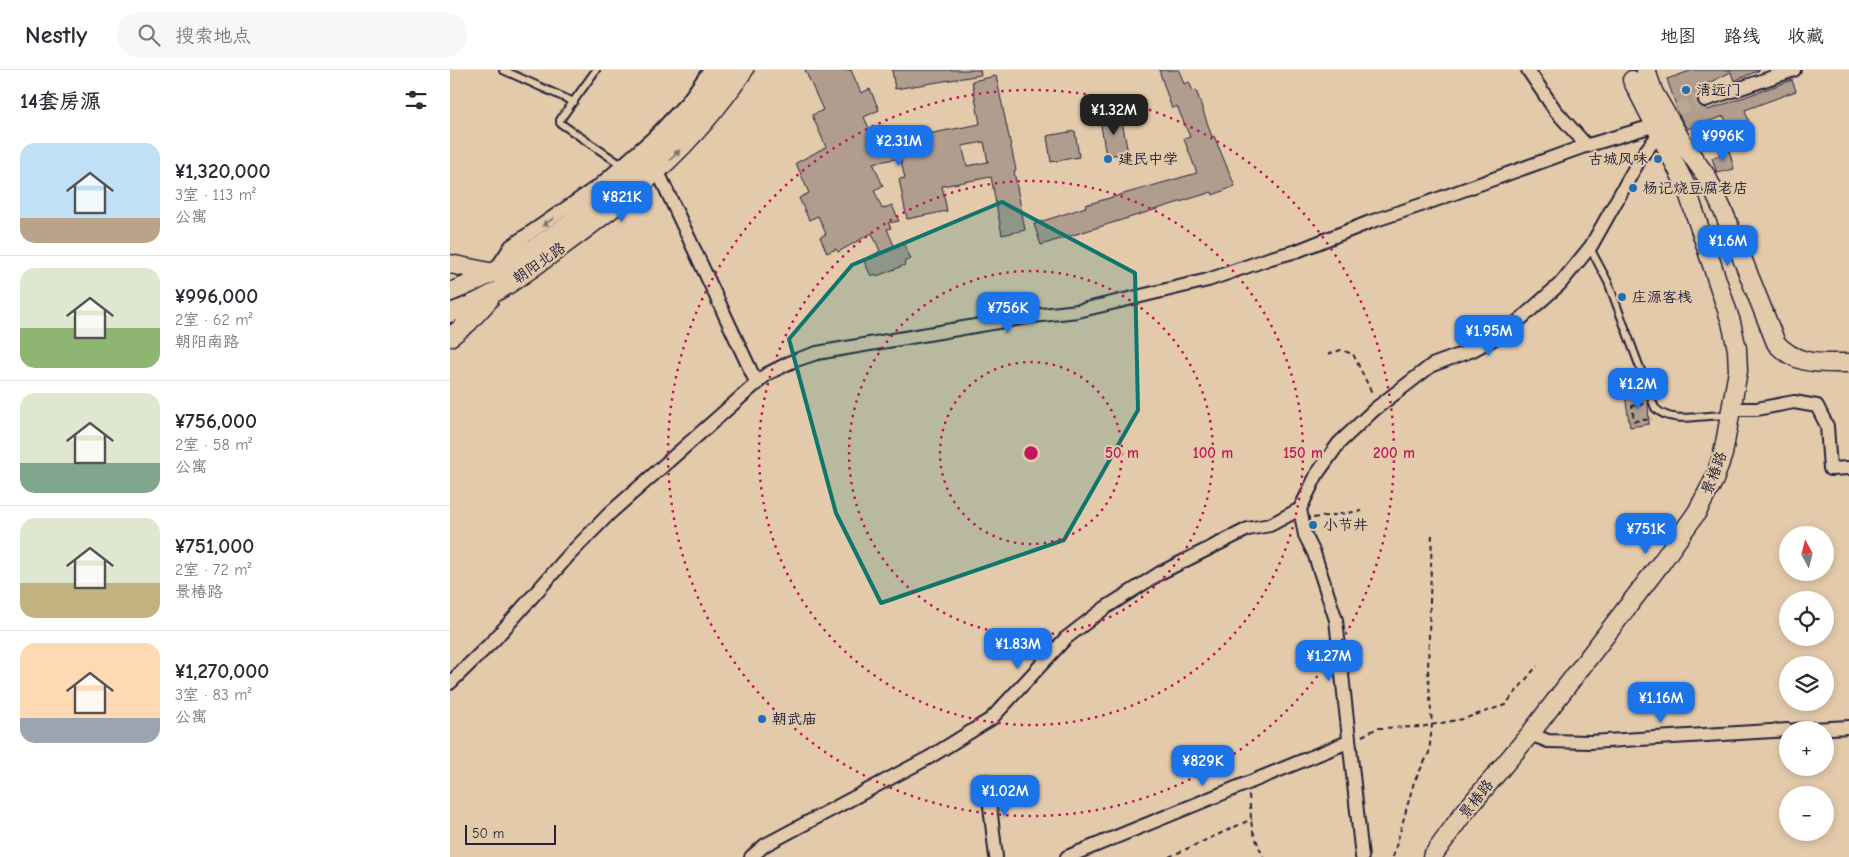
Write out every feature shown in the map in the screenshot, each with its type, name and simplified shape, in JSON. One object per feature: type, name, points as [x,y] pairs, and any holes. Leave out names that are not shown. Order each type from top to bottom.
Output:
[{"type":"main road","name":"朝阳北路","points":[[450,292],[494,273],[532,251],[684,125],[727,70]]},
{"type":"main road","name":"朝阳北路","points":[[450,313],[495,294],[614,209],[658,172],[695,134],[744,70]]},
{"type":"main road","points":[[1635,73],[1655,95],[1665,120],[1706,177],[1724,213],[1776,343],[1786,353],[1805,362],[1849,363]]},
{"type":"main road","name":"景椿路","points":[[1432,857],[1462,815],[1530,734],[1697,512],[1714,480],[1723,454],[1738,371],[1731,322],[1665,120],[1635,73]]},
{"type":"main road","points":[[450,264],[494,273]]},
{"type":"main road","points":[[450,337],[468,323],[495,294]]},
{"type":"street","points":[[629,169],[710,70]]},
{"type":"street","points":[[1528,70],[1555,110],[1587,146]]},
{"type":"street","points":[[1705,100],[1794,70]]},
{"type":"street","points":[[450,683],[495,639],[568,555],[610,513],[757,384],[780,367],[818,353],[1033,316],[1078,311],[1208,280],[1297,251],[1370,222],[1665,120]]},
{"type":"street","points":[[751,857],[765,845],[930,757],[991,719],[1066,638],[1105,608],[1144,583],[1248,529],[1270,526],[1300,509],[1317,474],[1339,443],[1382,404],[1432,364],[1473,350],[1518,324],[1560,284],[1590,248],[1640,157],[1665,120]]},
{"type":"street","points":[[658,172],[757,384]]},
{"type":"street","points":[[1731,413],[1794,402],[1817,406],[1828,426],[1830,469],[1849,468]]},
{"type":"street","points":[[1300,509],[1305,535],[1314,553],[1336,620],[1362,857]]},
{"type":"street","points":[[1834,728],[1849,727]]},
{"type":"street","points":[[1530,734],[1548,741],[1590,742],[1779,731]]},
{"type":"street","points":[[1067,857],[1348,742]]},
{"type":"street","points":[[987,781],[996,857]]},
{"type":"lane","points":[[503,70],[574,102]]},
{"type":"lane","points":[[596,70],[560,120],[560,123],[629,169]]},
{"type":"lane","points":[[1590,248],[1608,282],[1655,408],[1662,415],[1672,418],[1731,413]]},
{"type":"path","points":[[1328,354],[1341,350],[1352,354],[1370,392],[1382,404]]},
{"type":"path","points":[[1649,404],[1632,406],[1634,421],[1652,419],[1656,415]]},
{"type":"path","points":[[1311,518],[1361,510]]},
{"type":"path","points":[[1393,857],[1414,782],[1429,753],[1432,725],[1428,670],[1432,531]]},
{"type":"path","points":[[1348,742],[1378,728],[1432,725],[1463,719],[1505,705],[1537,666]]},
{"type":"path","points":[[1248,783],[1252,829],[1263,857]]},
{"type":"path","points":[[1169,857],[1252,819]]},
{"type":"highlighted area","points":[[1002,202],[1135,273],[1138,410],[1064,540],[881,603],[836,513],[789,339],[852,265]]},
{"type":"building","points":[[805,70],[851,70],[861,93],[870,89],[879,110],[864,117],[876,144],[980,124],[972,81],[996,76],[1016,170],[1014,171],[1025,230],[1002,235],[991,177],[942,186],[947,211],[907,219],[899,179],[905,178],[900,158],[873,163],[883,186],[874,190],[882,209],[892,205],[899,221],[888,223],[891,228],[887,229],[895,248],[904,244],[911,259],[904,262],[905,265],[877,276],[876,274],[871,276],[864,261],[880,251],[872,233],[838,252],[836,249],[827,253],[820,237],[826,234],[818,216],[809,220],[799,198],[809,193],[796,163],[826,147],[812,115],[823,110]],"holes":[[[984,142],[988,162],[967,166],[962,146]]]},
{"type":"building","points":[[892,70],[980,70],[981,75],[895,89]]},
{"type":"building","points":[[1159,70],[1179,70],[1184,84],[1189,82],[1193,91],[1196,90],[1212,137],[1214,136],[1235,186],[1213,195],[1212,192],[1041,245],[1034,224],[1086,207],[1085,205],[1197,173],[1184,139],[1190,137],[1177,106],[1172,109]]},
{"type":"building","points":[[1693,70],[1760,70],[1734,81],[1731,72],[1700,87],[1702,93],[1697,98],[1698,103],[1708,110],[1792,80],[1796,91],[1745,110],[1751,128],[1730,135],[1724,116],[1687,129],[1680,117],[1667,79]]},
{"type":"building","points":[[1121,116],[1128,153],[1106,156],[1100,119]]},
{"type":"building","points":[[1075,131],[1079,157],[1051,162],[1047,136]]},
{"type":"building","points":[[1729,150],[1734,169],[1717,173],[1712,158],[1720,156],[1720,152]]},
{"type":"building","points":[[1644,393],[1648,402],[1649,424],[1630,427],[1625,396]]},
{"type":"tunnel","points":[[1677,109],[1705,100]]},
{"type":"place","name":"清远门","points":[[1686,90]]},
{"type":"place","name":"建民中学","points":[[1108,159]]},
{"type":"place","name":"古城风味","points":[[1658,159]]},
{"type":"place","name":"杨记烧豆腐老店","points":[[1633,188]]},
{"type":"place","name":"庄源客栈","points":[[1622,297]]},
{"type":"place","name":"小节井","points":[[1313,525]]},
{"type":"place","name":"朝武庙","points":[[762,719]]}]
